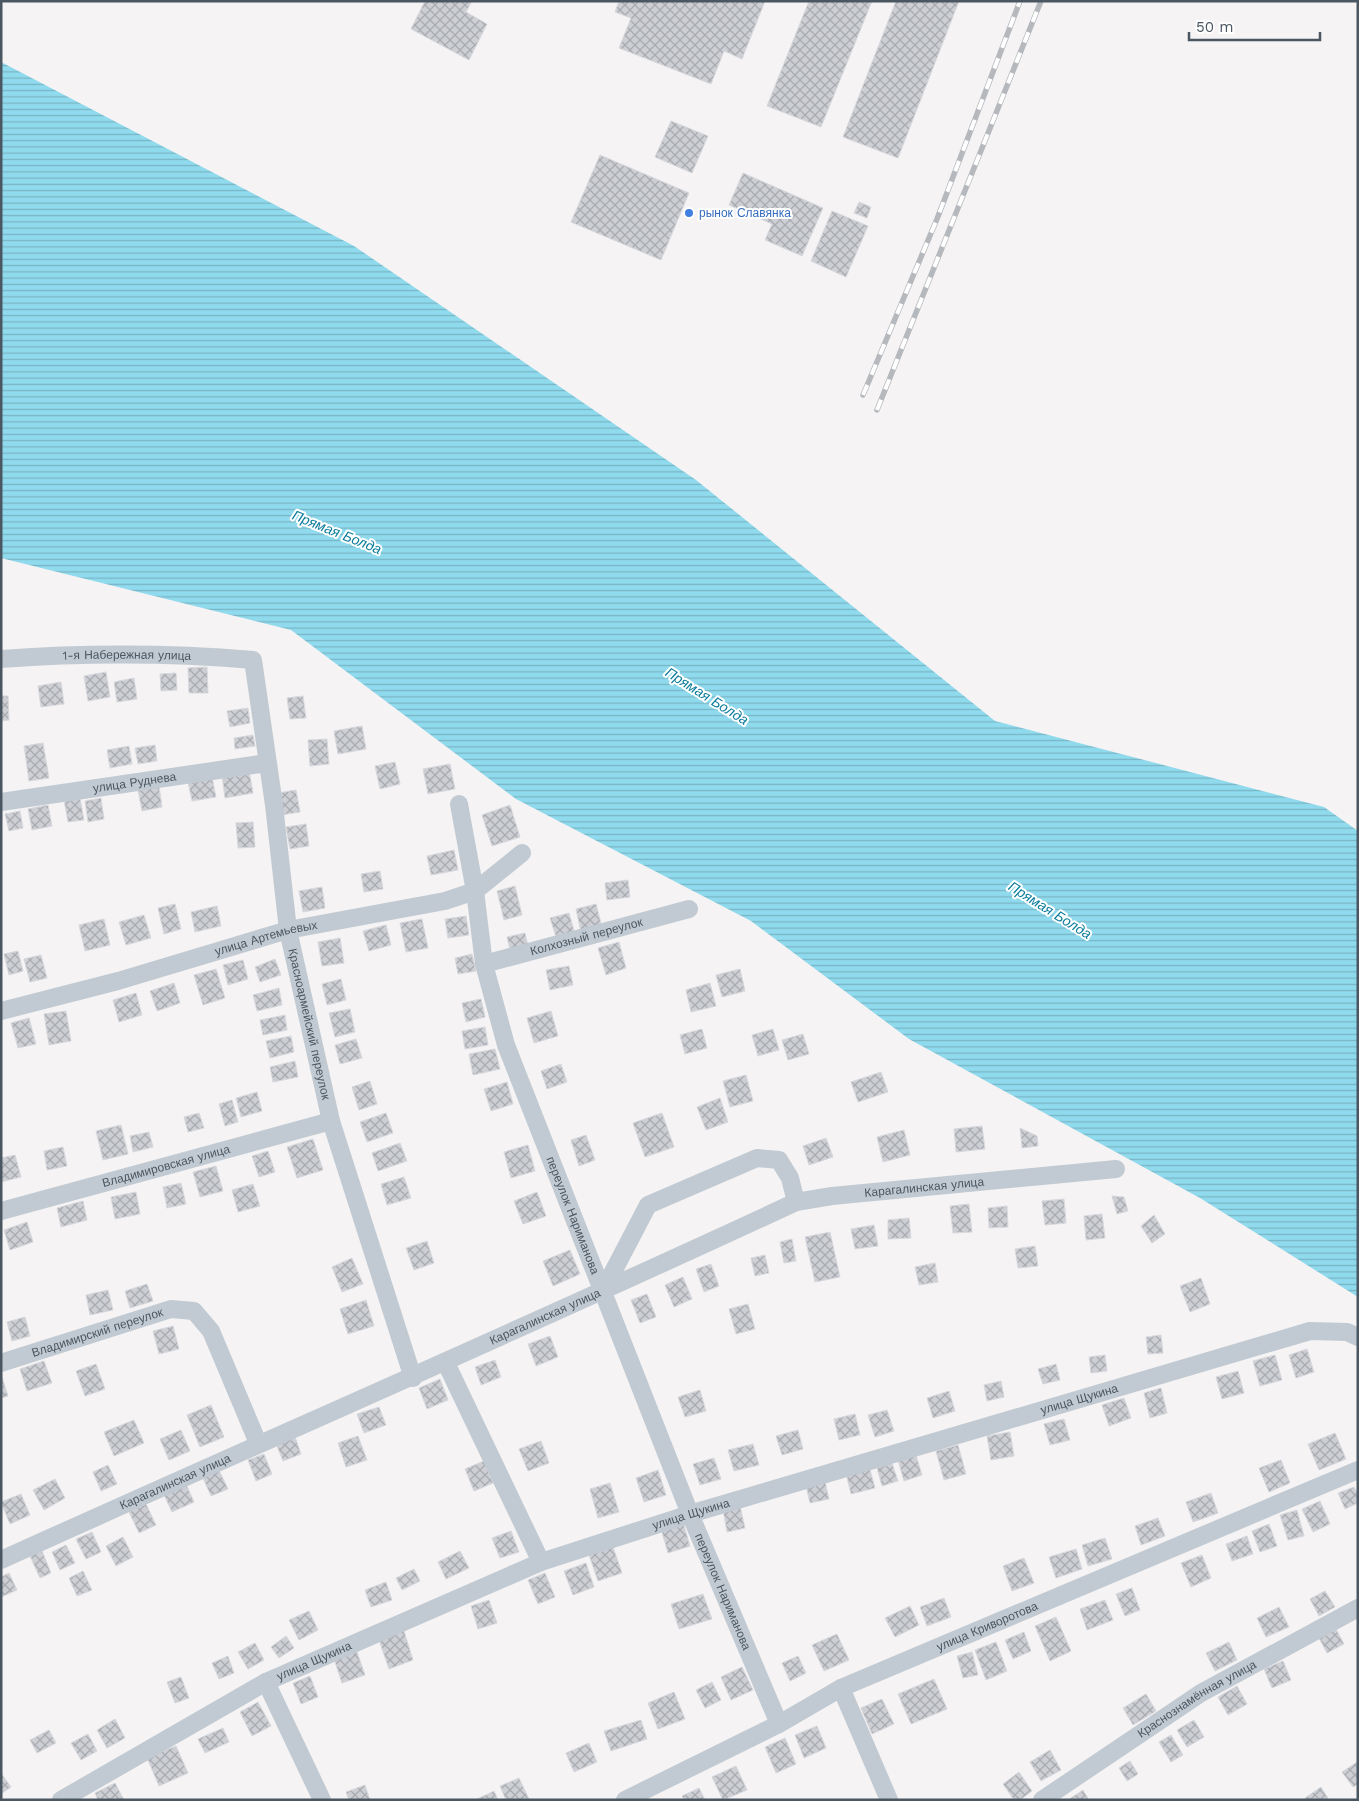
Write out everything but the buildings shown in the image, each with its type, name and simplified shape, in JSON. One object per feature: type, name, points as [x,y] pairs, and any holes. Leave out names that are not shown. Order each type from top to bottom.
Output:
[{"type":"street","name":"1-я Набережная улица","points":[[1,659],[46,656],[186,654],[253,660]]},
{"type":"street","name":"Красноармейский переулок","points":[[253,660],[288,930],[331,1121],[413,1378]]},
{"type":"street","name":"улица Руднева","points":[[1,802],[267,763]]},
{"type":"street","name":"переулок Нариманова","points":[[459,804],[475,891],[484,964],[506,1045],[690,1514],[779,1724]]},
{"type":"street","name":"улица Артемьевых","points":[[1,1011],[118,981],[288,930],[445,901],[475,891],[522,853]]},
{"type":"street","name":"Колхозный переулок","points":[[484,964],[689,909]]},
{"type":"street","name":"Владимировская улица","points":[[1,1211],[331,1121]]},
{"type":"street","points":[[602,1293],[648,1205],[757,1158],[779,1160],[790,1178],[796,1202]]},
{"type":"street","name":"Карагалинская улица","points":[[1,1560],[258,1444],[413,1378],[602,1293],[796,1202],[832,1196],[1116,1169]]},
{"type":"street","name":"Владимирский переулок","points":[[1,1363],[171,1309],[194,1312],[211,1331],[258,1444]]},
{"type":"street","name":"улица Щукина","points":[[60,1800],[266,1682],[541,1562],[690,1514],[1310,1331],[1346,1332],[1358,1337]]},
{"type":"street","points":[[446,1363],[541,1562]]},
{"type":"street","name":"улица Криворотова","points":[[625,1800],[779,1724],[841,1688],[1358,1470]]},
{"type":"street","name":"Краснознамённая улица","points":[[1042,1800],[1201,1693],[1358,1608]]},
{"type":"street","points":[[266,1682],[322,1800]]},
{"type":"street","points":[[841,1688],[889,1800]]},
{"type":"water","name":"Прямая Болда","points":[[1,62],[354,246],[696,480],[995,721],[1324,807],[1358,831],[1358,1297],[1200,1198],[909,1039],[751,921],[516,799],[291,630],[1,558]]},
{"type":"railway","points":[[863,395],[937,219],[1020,1]]},
{"type":"railway","points":[[877,410],[1041,1]]},
{"type":"place","name":"рынок Славянка","points":[[689,213]]}]
